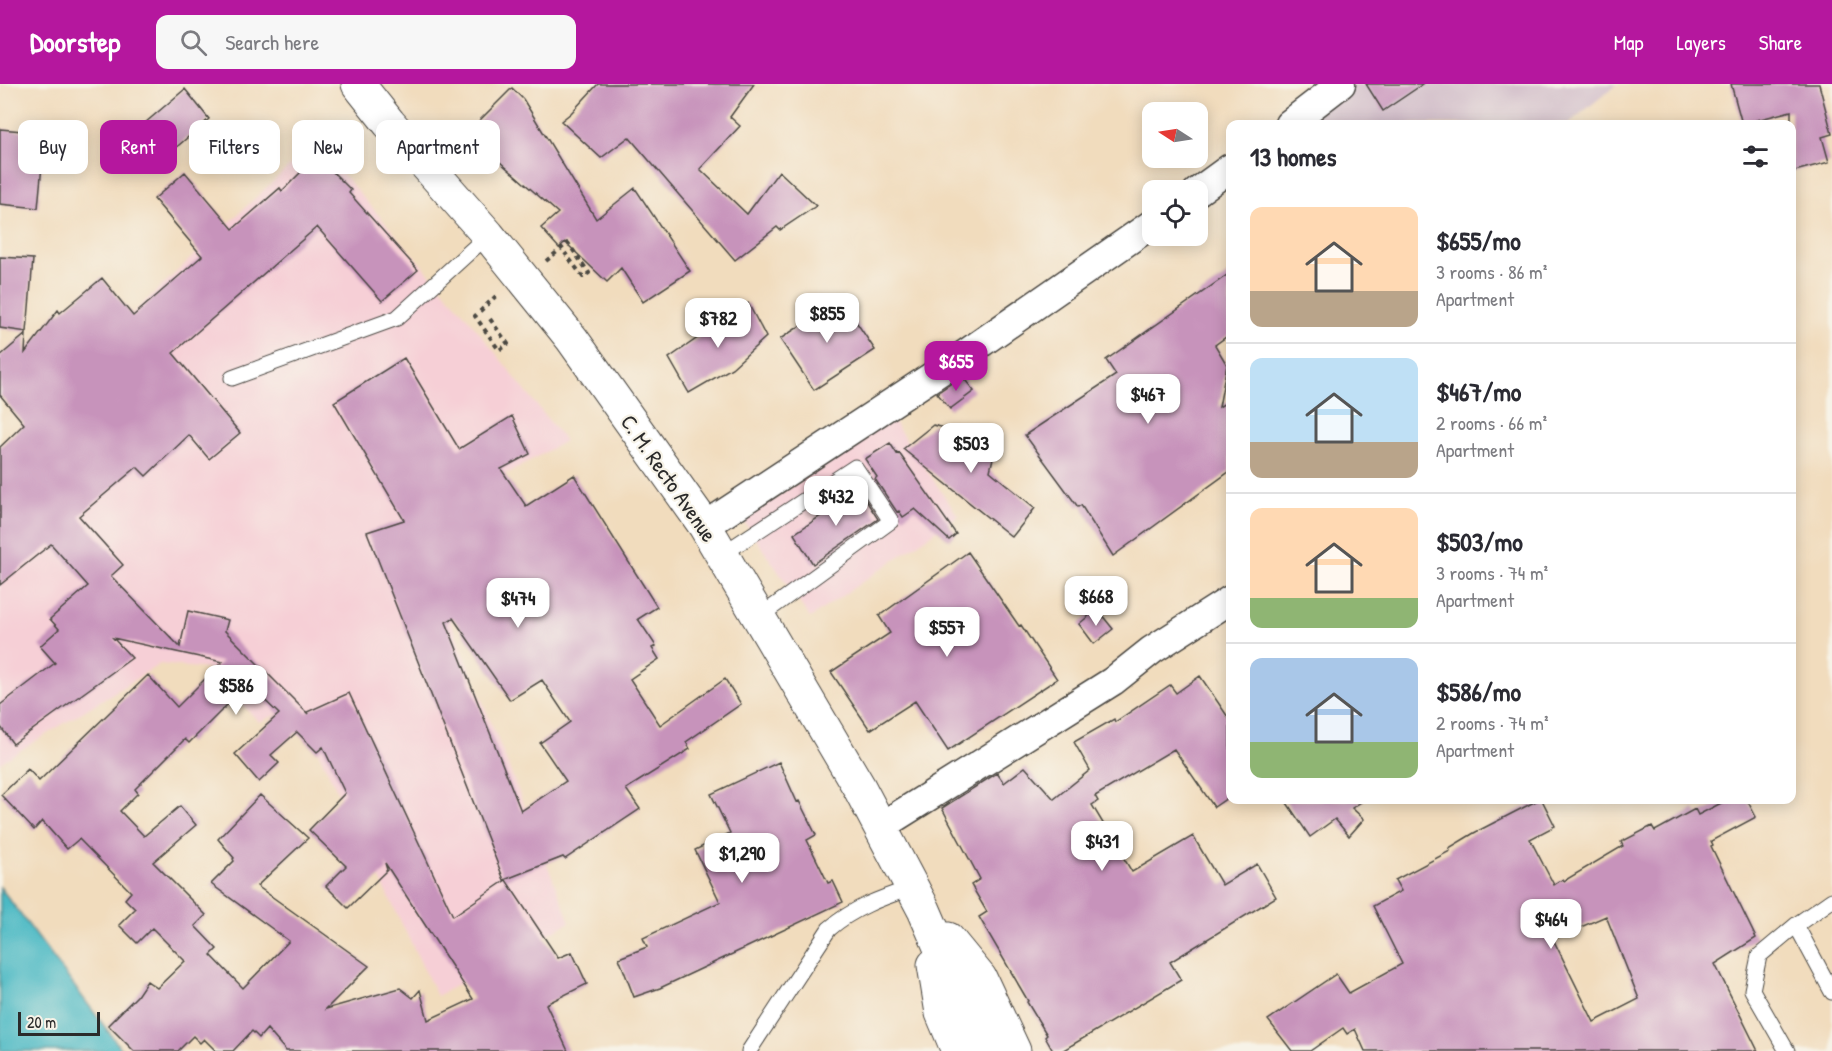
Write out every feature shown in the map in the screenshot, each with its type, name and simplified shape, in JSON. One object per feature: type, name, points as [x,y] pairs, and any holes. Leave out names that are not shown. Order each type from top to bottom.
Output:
[{"type":"highway","name":"C. M. Recto Avenue","points":[[358,84],[389,123],[488,235],[572,339],[705,526],[859,787],[918,899],[985,1051]]},
{"type":"highway","name":"C. M. Recto Avenue","points":[[918,899],[942,1013],[958,1051]]},
{"type":"highway","name":"C. M. Recto Avenue","points":[[918,899],[980,978],[1014,1051]]},
{"type":"street","points":[[1294,120],[1341,84]]},
{"type":"street","points":[[1208,184],[1226,171]]},
{"type":"street","points":[[705,526],[961,358],[1142,231]]},
{"type":"street","points":[[880,827],[1113,681],[1152,650],[1226,603]]},
{"type":"lane","points":[[232,378],[397,318],[488,235]]},
{"type":"lane","points":[[721,555],[855,466],[891,520],[759,617]]},
{"type":"lane","points":[[749,1051],[828,929],[844,916],[872,901],[918,899]]},
{"type":"lane","points":[[1787,1051],[1752,990],[1759,956],[1796,925],[1832,900]]},
{"type":"lane","points":[[1796,925],[1832,992]]},
{"type":"path","points":[[556,251],[568,243],[589,273],[583,277],[565,253]]},
{"type":"path","points":[[475,316],[499,350],[508,344],[490,319]]},
{"type":"shaded area","points":[[1352,84],[1617,84],[1573,120],[1307,120]]},
{"type":"shaded area","points":[[292,164],[292,174],[343,174],[468,318],[565,441],[413,526],[570,922],[437,996],[296,706],[259,722],[209,669],[160,664],[0,763],[0,447],[136,310]]},
{"type":"shaded area","points":[[891,418],[958,516],[810,618],[743,520]]},
{"type":"water","points":[[0,887],[123,1051],[0,1051]]},
{"type":"building","points":[[598,84],[754,84],[730,117],[740,126],[700,169],[747,214],[779,171],[816,206],[780,230],[777,227],[735,260],[629,137],[601,158],[561,121]]},
{"type":"building","points":[[1366,84],[1423,84],[1383,111]]},
{"type":"building","points":[[1731,84],[1819,84],[1832,134],[1822,137],[1829,162],[1796,171],[1796,120],[1791,120],[1791,111],[1757,120],[1741,120]]},
{"type":"building","points":[[512,88],[523,99],[596,219],[635,188],[690,271],[643,302],[621,268],[607,282],[565,242],[559,248],[541,228],[558,213],[500,162],[500,120],[480,120]]},
{"type":"building","points":[[185,89],[209,119],[189,120],[189,136],[177,147],[177,120],[148,120]]},
{"type":"building","points":[[0,129],[18,131],[18,174],[41,174],[38,208],[0,204]]},
{"type":"building","points":[[185,172],[233,229],[280,188],[282,191],[299,174],[335,174],[351,190],[349,193],[418,270],[382,301],[317,227],[173,353],[240,433],[209,459],[189,435],[146,476],[137,467],[79,516],[123,565],[111,576],[180,647],[188,611],[228,620],[225,631],[308,714],[307,712],[349,693],[453,916],[506,880],[558,958],[572,952],[587,984],[546,1004],[568,1051],[286,1051],[267,1029],[259,1038],[252,1031],[233,1051],[216,1051],[204,1039],[200,1043],[193,1036],[178,1051],[134,1051],[108,1025],[137,996],[147,981],[157,988],[185,961],[152,928],[137,943],[119,925],[135,909],[125,899],[131,892],[79,839],[67,849],[42,821],[34,830],[1,795],[28,769],[39,781],[148,675],[177,707],[222,662],[113,638],[132,658],[13,744],[0,726],[0,705],[55,663],[40,646],[59,629],[50,619],[88,586],[51,544],[0,585],[0,447],[24,424],[0,395],[0,356],[26,334],[25,353],[58,310],[60,313],[102,278],[133,316],[202,256],[154,199]],"holes":[[[248,684],[279,714],[235,754],[259,782],[279,763],[271,755],[297,732],[317,752],[323,747],[345,793],[309,830],[346,866],[326,886],[348,908],[387,870],[385,863],[473,999],[428,1020],[420,990],[413,998],[400,988],[326,1009],[369,966],[257,886],[308,838],[260,795],[218,839],[234,861],[211,884],[289,941],[243,988],[211,955],[217,949],[195,926],[206,915],[153,862],[196,825],[180,806],[144,836],[120,811],[138,793],[135,789],[185,739],[189,743]]]},
{"type":"building","points":[[0,257],[33,259],[27,332],[0,328]]},
{"type":"building","points":[[1226,276],[1226,337],[1215,345],[1226,363],[1219,407],[1226,403],[1226,474],[1113,556],[1081,505],[1078,507],[1025,435],[1116,375],[1106,360]]},
{"type":"building","points":[[841,299],[875,350],[814,390],[780,339]]},
{"type":"building","points":[[748,303],[766,337],[732,368],[689,393],[669,358]]},
{"type":"building","points":[[404,358],[459,449],[512,416],[530,454],[501,469],[526,506],[574,475],[657,607],[638,619],[656,646],[652,648],[659,659],[630,679],[660,725],[725,679],[741,704],[686,742],[690,749],[626,789],[640,809],[565,859],[563,857],[504,880],[367,532],[404,520],[334,402]],"holes":[[[453,618],[510,700],[542,680],[570,722],[540,743],[566,781],[521,811],[446,622]]]},
{"type":"building","points":[[962,376],[974,391],[950,409],[937,393]]},
{"type":"building","points":[[933,425],[997,441],[990,471],[1035,508],[1012,537],[903,449]]},
{"type":"building","points":[[890,443],[956,534],[949,540],[915,509],[903,517],[899,511],[897,512],[875,479],[877,477],[865,459]]},
{"type":"building","points":[[859,490],[878,519],[813,564],[794,534]]},
{"type":"building","points":[[968,552],[1057,679],[948,751],[915,701],[870,730],[831,672],[890,633],[879,616]]},
{"type":"building","points":[[1097,609],[1113,629],[1094,644],[1079,624]]},
{"type":"building","points":[[1200,676],[1226,714],[1226,799],[1214,807],[1174,749],[1095,796],[1098,801],[1092,805],[1132,872],[1193,836],[1222,885],[1257,864],[1276,897],[1170,962],[1181,980],[1062,1051],[1053,1051],[1045,1037],[1047,1035],[979,917],[987,912],[971,885],[980,879],[942,808],[997,773],[1004,783],[1025,767],[1054,799],[1090,770],[1074,742],[1114,719],[1115,722],[1170,685],[1176,693]]},
{"type":"building","points":[[779,762],[797,802],[799,801],[816,835],[807,840],[828,883],[833,881],[843,902],[660,988],[634,997],[619,958],[647,947],[643,938],[720,902],[695,850],[730,833],[711,794]]},
{"type":"building","points":[[1288,804],[1358,804],[1352,808],[1364,819],[1349,836],[1335,819],[1310,837]]},
{"type":"building","points":[[1530,804],[1544,804],[1555,826],[1530,839],[1554,885],[1623,846],[1621,842],[1652,826],[1655,831],[1695,809],[1698,815],[1719,804],[1749,804],[1756,817],[1711,841],[1713,845],[1711,846],[1756,938],[1715,964],[1758,1051],[1365,1051],[1355,1029],[1347,1034],[1343,1028],[1310,1051],[1292,1051],[1268,1020],[1336,974],[1349,993],[1402,964],[1373,906],[1401,891],[1395,880],[1450,851],[1449,848]],"holes":[[[1606,916],[1639,999],[1594,1022],[1553,939]]]}]
